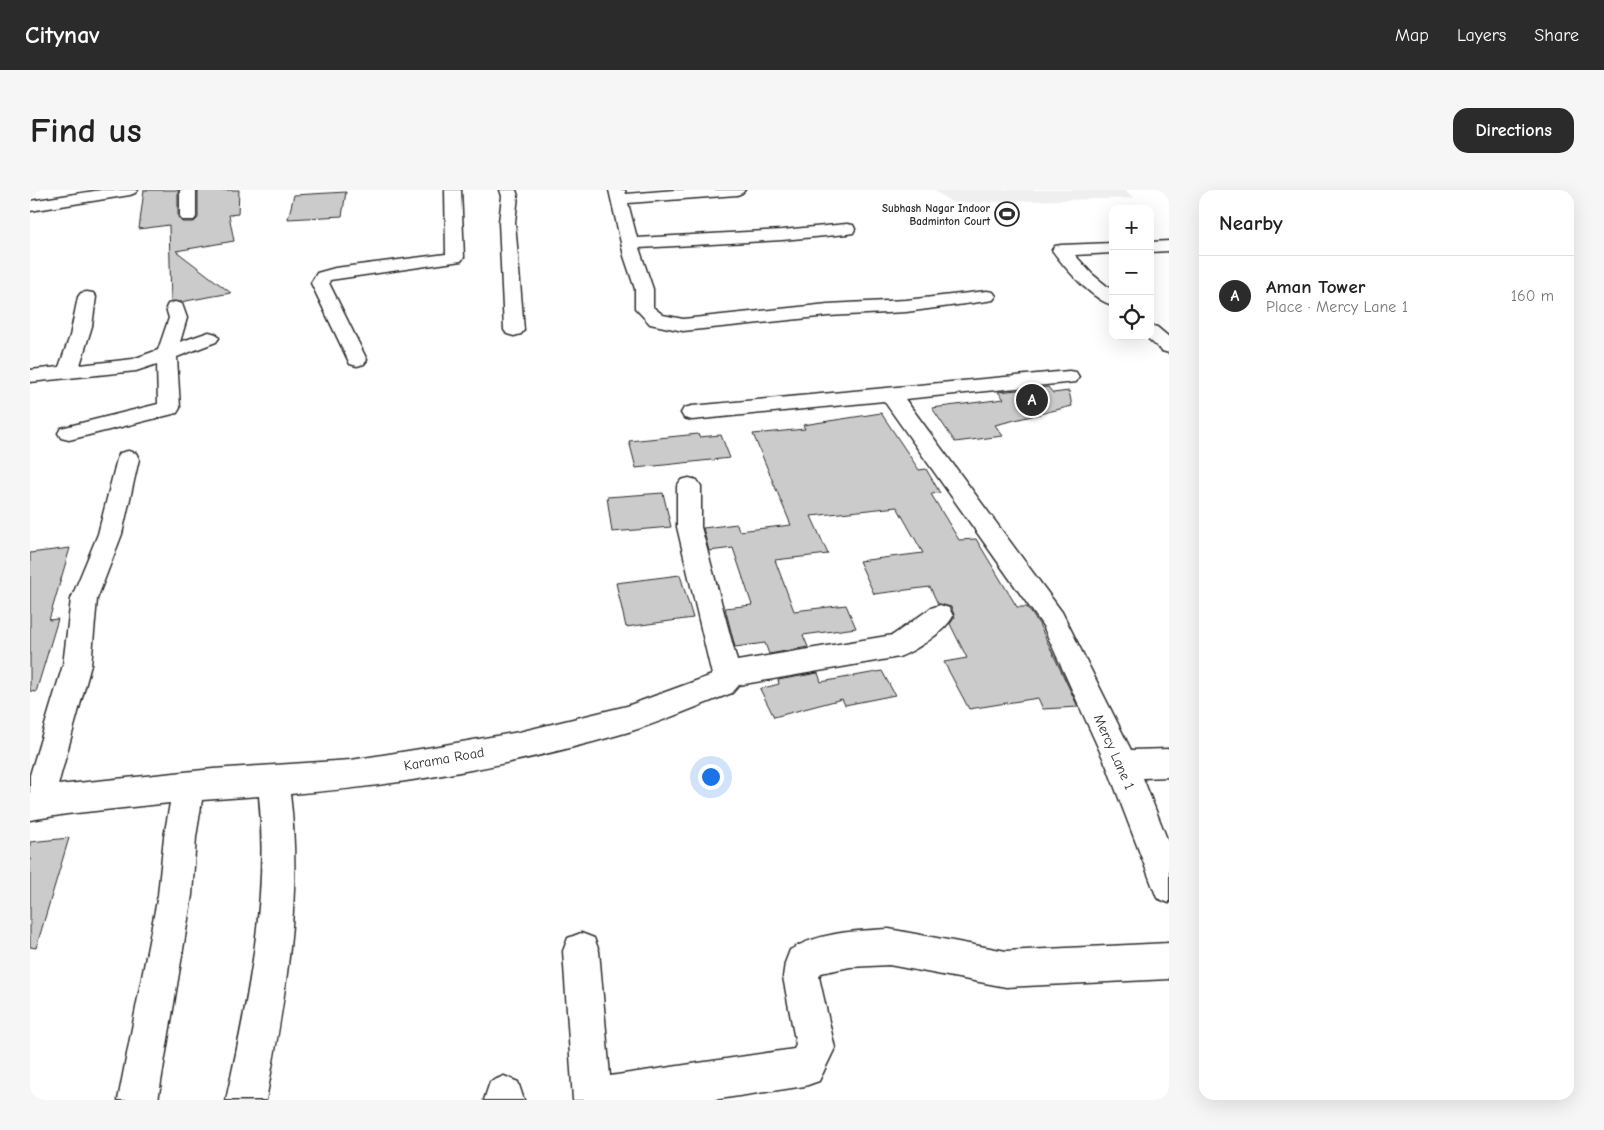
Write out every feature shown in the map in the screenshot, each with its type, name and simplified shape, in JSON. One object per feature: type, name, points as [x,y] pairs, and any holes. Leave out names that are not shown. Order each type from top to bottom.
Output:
[{"type":"street","points":[[30,206],[76,194],[130,190]]},
{"type":"street","points":[[188,190],[188,217]]},
{"type":"street","points":[[357,360],[320,283],[323,277],[334,273],[440,260],[455,256],[453,190]]},
{"type":"street","points":[[508,190],[510,196],[507,222],[514,330]]},
{"type":"street","points":[[737,190],[618,195],[644,289],[644,308],[657,320],[683,325],[828,310],[906,306],[987,296]]},
{"type":"street","points":[[630,242],[745,238],[847,229]]},
{"type":"street","points":[[1154,246],[1169,246]]},
{"type":"street","points":[[1109,248],[1061,250],[1086,278],[1109,297]]},
{"type":"street","points":[[66,373],[79,339],[85,316],[87,297]]},
{"type":"street","points":[[69,433],[169,408],[167,352],[178,318],[174,308]]},
{"type":"street","points":[[1154,334],[1169,346]]},
{"type":"street","points":[[30,376],[136,365],[209,338]]},
{"type":"street","points":[[692,413],[1069,377]]},
{"type":"street","name":"Mercy Lane 1","points":[[890,394],[1054,620],[1122,765],[1169,886]]},
{"type":"street","points":[[34,805],[77,665],[84,599],[110,534],[128,458]]},
{"type":"street","points":[[688,486],[689,527],[727,675],[899,645],[940,616]]},
{"type":"street","name":"Karama Road","points":[[34,805],[188,787],[351,775],[519,746],[627,719],[722,684],[727,680],[727,675]]},
{"type":"street","points":[[1122,765],[1169,763]]},
{"type":"street","points":[[246,1100],[272,952],[277,893],[278,814],[272,780]]},
{"type":"street","points":[[138,1100],[175,895],[180,837],[188,787]]},
{"type":"street","points":[[582,952],[593,1099],[805,1067],[816,1048],[802,970],[803,963],[814,956],[850,949],[889,947],[1006,969],[1169,960]]},
{"type":"shaded area","points":[[934,190],[1125,190],[1134,198],[952,203]]},
{"type":"building","points":[[144,190],[178,190],[178,217],[182,222],[194,222],[198,218],[198,190],[239,190],[238,214],[229,215],[234,241],[176,251],[231,293],[180,302],[171,301],[169,225],[139,229]]},
{"type":"building","points":[[346,192],[342,216],[288,219],[294,195]]},
{"type":"building","points":[[1048,387],[1053,393],[1069,391],[1072,406],[995,425],[1003,436],[955,442],[932,408],[1004,399],[998,392]]},
{"type":"building","points":[[881,413],[919,470],[926,469],[940,493],[931,494],[959,540],[976,539],[1017,607],[1027,607],[1039,624],[1078,707],[1043,709],[1038,698],[969,709],[944,662],[967,658],[950,624],[955,617],[951,607],[938,604],[930,587],[874,594],[859,561],[923,553],[897,507],[811,516],[828,554],[775,560],[794,611],[846,605],[856,628],[803,635],[808,647],[769,654],[765,643],[735,647],[725,608],[752,605],[733,548],[709,551],[703,528],[737,524],[739,531],[791,525],[753,434],[805,429],[803,425]]},
{"type":"building","points":[[698,434],[699,437],[721,435],[730,458],[636,468],[629,441]]},
{"type":"building","points":[[663,493],[671,527],[612,532],[607,497]]},
{"type":"building","points":[[70,548],[49,620],[58,619],[36,692],[30,691],[30,553]]},
{"type":"building","points":[[680,575],[693,618],[626,627],[616,583]]},
{"type":"building","points":[[882,671],[895,695],[845,705],[842,699],[774,717],[760,689],[779,684],[778,680],[818,673],[821,682]]},
{"type":"building","points":[[69,838],[36,948],[30,947],[30,842]]},
{"type":"place","name":"Subhash Nagar Indoor Badminton Court","points":[[1007,214]]},
{"type":"place","name":"Aman Tower","points":[[1032,400]]}]
